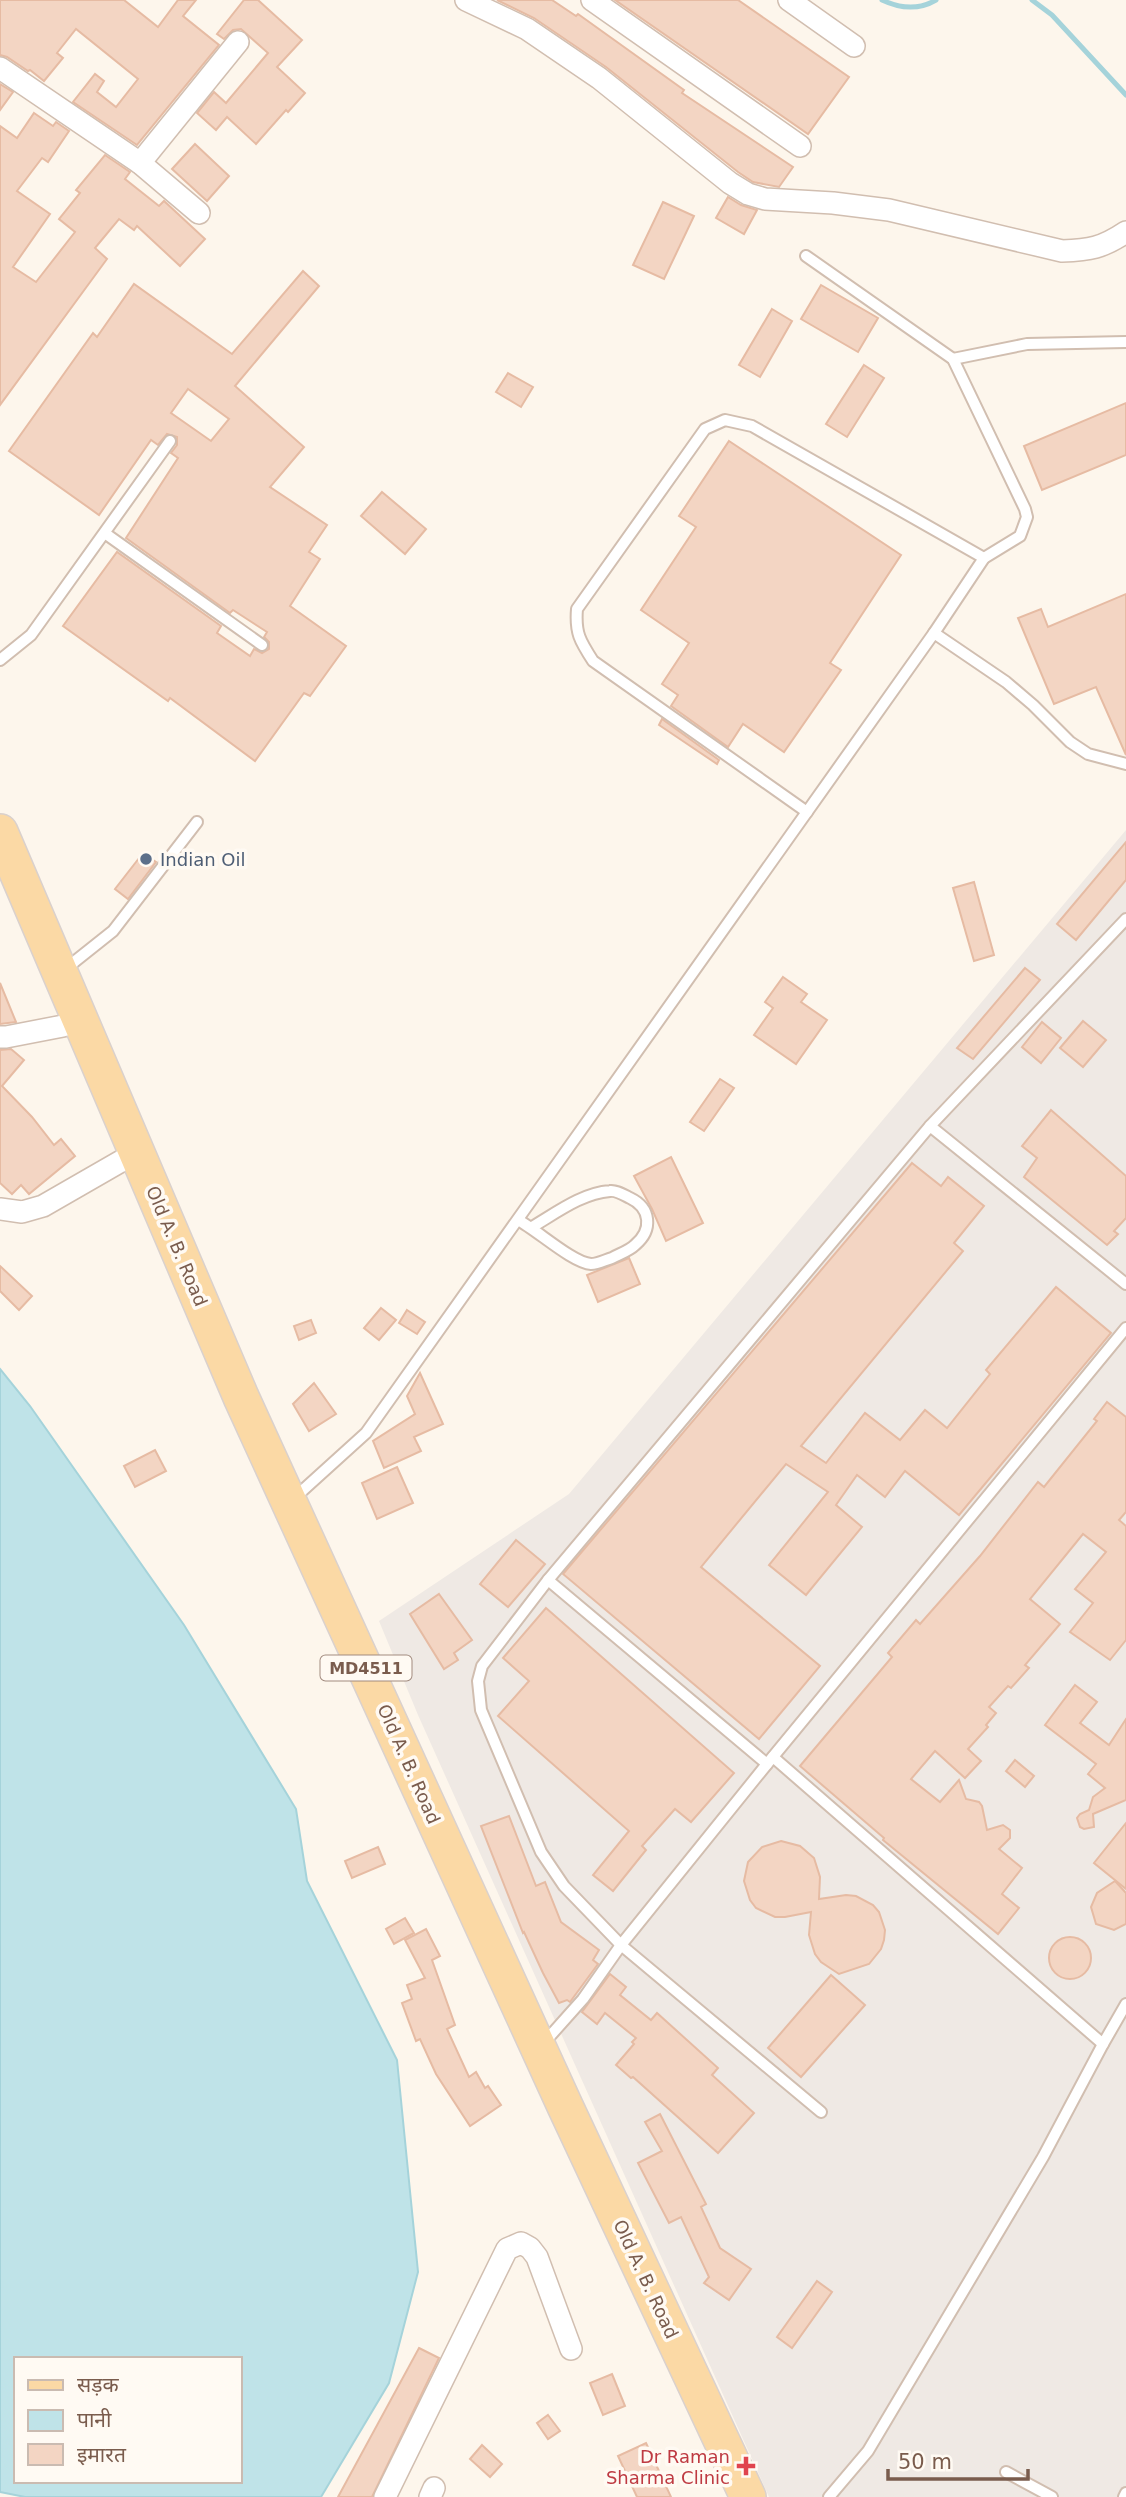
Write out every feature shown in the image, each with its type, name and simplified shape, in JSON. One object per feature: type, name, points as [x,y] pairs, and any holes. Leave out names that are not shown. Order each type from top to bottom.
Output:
[{"type":"main road","name":"Old A. B. Road","points":[[0,832],[241,1397],[346,1669],[418,1812],[503,2000],[583,2191],[646,2315],[727,2497]]},
{"type":"main road","name":"Old A. B. Road","points":[[0,880],[123,1160],[283,1507],[748,2497]]},
{"type":"street","points":[[466,0],[527,29],[599,78],[730,183],[748,194],[765,199],[888,211],[1062,251],[1086,250],[1106,245],[1126,232]]},
{"type":"street","points":[[592,0],[800,146]]},
{"type":"street","points":[[789,0],[853,46]]},
{"type":"street","points":[[140,163],[238,42]]},
{"type":"street","points":[[0,68],[140,163],[199,213]]},
{"type":"street","points":[[0,1037],[63,1026]]},
{"type":"street","points":[[0,1209],[22,1212],[43,1206],[123,1160]]},
{"type":"street","points":[[385,2497],[507,2249],[521,2243],[530,2248],[537,2258],[571,2349]]},
{"type":"lane","points":[[283,1507],[366,1433],[934,633],[984,558],[1020,536],[1027,517],[1025,509],[953,359],[806,256]]},
{"type":"lane","points":[[953,359],[1027,344],[1126,342]]},
{"type":"lane","points":[[807,812],[593,662],[580,642],[575,626],[577,608],[705,429],[724,420],[751,426],[984,558]]},
{"type":"lane","points":[[0,660],[31,635],[106,534],[170,441]]},
{"type":"lane","points":[[106,534],[261,645]]},
{"type":"lane","points":[[934,633],[1006,682],[1070,742],[1088,754],[1126,764]]},
{"type":"lane","points":[[60,973],[113,931],[197,822]]},
{"type":"lane","points":[[821,2112],[621,1945],[564,1886],[541,1852],[481,1710],[478,1681],[482,1666],[548,1580],[930,1126],[1126,919]]},
{"type":"lane","points":[[930,1126],[1126,1284]]},
{"type":"lane","points":[[518,1220],[581,1262],[593,1264],[621,1254],[636,1245],[647,1230],[649,1219],[644,1208],[633,1199],[613,1190],[575,1202],[532,1227]]},
{"type":"lane","points":[[539,2049],[583,2000],[621,1945],[770,1760],[1126,1328]]},
{"type":"lane","points":[[548,1580],[770,1760],[1103,2045]]},
{"type":"lane","points":[[829,2497],[868,2451],[1043,2157],[1126,2004]]},
{"type":"lane","points":[[1006,2472],[1052,2497]]},
{"type":"shaded area","points":[[1126,830],[1126,2497],[769,2497],[418,1715],[379,1621],[569,1494]]},
{"type":"water","points":[[0,1369],[30,1406],[184,1625],[296,1809],[307,1881],[397,2060],[418,2272],[389,2383],[321,2497],[25,2497],[0,2492]]},
{"type":"building","points":[[0,0],[124,0],[158,27],[178,0],[196,0],[183,16],[219,45],[137,145],[73,102],[95,74],[104,81],[97,92],[116,107],[138,79],[76,29],[57,53],[63,58],[44,81],[30,70],[0,55]]},
{"type":"building","points":[[244,0],[258,0],[302,40],[277,67],[305,93],[256,144],[227,117],[216,130],[197,113],[214,92],[226,103],[268,53],[241,29],[233,30],[224,39],[217,34]]},
{"type":"building","points":[[497,0],[552,0],[576,16],[578,14],[684,90],[682,93],[793,167],[779,187],[753,182],[606,67],[534,18]]},
{"type":"building","points":[[615,0],[738,0],[849,77],[808,134]]},
{"type":"building","points":[[0,84],[13,92],[0,110]]},
{"type":"building","points":[[34,113],[53,126],[56,122],[69,131],[48,162],[42,158],[17,191],[50,214],[13,267],[36,282],[75,232],[59,219],[80,193],[76,190],[105,155],[130,172],[125,179],[159,206],[164,201],[205,239],[180,266],[137,226],[134,230],[119,219],[95,248],[107,259],[0,405],[0,126],[17,138]]},
{"type":"building","points":[[195,144],[229,176],[207,201],[172,169]]},
{"type":"building","points":[[728,197],[757,210],[744,234],[716,218]]},
{"type":"building","points":[[663,202],[694,216],[664,279],[633,265]]},
{"type":"building","points":[[303,271],[319,286],[235,386],[304,447],[270,487],[327,525],[309,552],[320,559],[290,606],[346,646],[310,696],[304,693],[255,761],[170,698],[168,701],[63,626],[117,552],[221,626],[217,633],[250,656],[254,649],[262,653],[269,649],[269,642],[264,637],[267,632],[233,610],[230,613],[126,538],[178,458],[171,453],[177,445],[177,437],[167,434],[158,445],[151,440],[99,515],[9,451],[93,333],[97,337],[134,284],[232,354]],"holes":[[[188,389],[229,419],[211,441],[171,413]]]},
{"type":"building","points":[[821,285],[878,318],[858,352],[801,319]]},
{"type":"building","points":[[772,309],[792,321],[760,377],[739,365]]},
{"type":"building","points":[[864,365],[884,378],[847,437],[826,424]]},
{"type":"building","points":[[508,373],[533,387],[521,407],[496,392]]},
{"type":"building","points":[[1126,403],[1126,455],[1042,490],[1024,446]]},
{"type":"building","points":[[729,441],[901,555],[830,663],[841,670],[784,752],[743,724],[728,747],[671,706],[678,695],[662,684],[689,643],[641,610],[696,527],[679,516]]},
{"type":"building","points":[[382,492],[426,529],[405,554],[361,516]]},
{"type":"building","points":[[1126,594],[1126,755],[1096,687],[1054,704],[1018,618],[1041,609],[1048,627]]},
{"type":"building","points":[[662,719],[719,760],[717,764],[659,725]]},
{"type":"building","points":[[1126,842],[1126,880],[1076,940],[1057,924]]},
{"type":"building","points":[[143,853],[156,862],[128,899],[115,889]]},
{"type":"building","points":[[974,882],[994,955],[974,961],[953,888]]},
{"type":"building","points":[[1025,968],[1040,980],[973,1059],[957,1048]]},
{"type":"building","points":[[783,977],[807,994],[801,1002],[827,1020],[796,1064],[754,1035],[773,1008],[765,1002]]},
{"type":"building","points":[[0,983],[16,1022],[0,1024]]},
{"type":"building","points":[[1083,1021],[1106,1040],[1083,1067],[1060,1048]]},
{"type":"building","points":[[1042,1022],[1061,1038],[1041,1063],[1022,1047]]},
{"type":"building","points":[[11,1049],[24,1060],[2,1086],[54,1145],[61,1139],[75,1156],[29,1194],[21,1185],[12,1194],[0,1183],[0,1050]]},
{"type":"building","points":[[720,1079],[734,1088],[704,1131],[690,1122]]},
{"type":"building","points":[[1051,1110],[1126,1176],[1126,1218],[1114,1231],[1118,1234],[1107,1245],[1024,1177],[1037,1158],[1022,1146]]},
{"type":"building","points":[[671,1157],[703,1223],[666,1241],[634,1176]]},
{"type":"building","points":[[912,1163],[941,1186],[948,1177],[984,1206],[954,1243],[963,1251],[801,1446],[826,1463],[865,1413],[900,1440],[925,1410],[947,1428],[990,1374],[986,1370],[1056,1287],[1111,1333],[959,1515],[905,1471],[885,1497],[857,1475],[836,1505],[862,1527],[806,1595],[769,1565],[828,1492],[786,1464],[701,1567],[820,1666],[759,1739],[563,1574]]},
{"type":"building","points":[[629,1258],[640,1284],[598,1302],[587,1275]]},
{"type":"building","points":[[0,1266],[32,1296],[19,1310],[0,1291]]},
{"type":"building","points":[[381,1308],[396,1320],[379,1340],[364,1328]]},
{"type":"building","points":[[407,1310],[425,1322],[417,1334],[399,1323]]},
{"type":"building","points":[[311,1320],[316,1333],[299,1340],[294,1326]]},
{"type":"building","points":[[420,1373],[443,1424],[414,1437],[421,1451],[384,1468],[373,1441],[415,1414],[407,1396]]},
{"type":"building","points":[[314,1383],[336,1414],[309,1431],[293,1404]]},
{"type":"building","points":[[1107,1402],[1126,1417],[1126,1512],[1119,1520],[1126,1526],[1126,1640],[1110,1660],[1070,1632],[1093,1603],[1075,1589],[1106,1552],[1083,1534],[1030,1599],[1060,1624],[1025,1665],[1029,1668],[989,1707],[996,1713],[986,1725],[988,1727],[968,1749],[981,1761],[965,1778],[935,1751],[911,1779],[940,1802],[959,1780],[966,1799],[979,1802],[982,1806],[987,1830],[1003,1825],[1010,1830],[1010,1838],[999,1849],[1022,1868],[1002,1894],[1019,1908],[998,1934],[883,1840],[884,1838],[800,1766],[892,1657],[888,1653],[916,1620],[920,1624],[980,1556],[1038,1482],[1044,1487],[1097,1421],[1094,1419]]},
{"type":"building","points":[[155,1450],[166,1471],[135,1487],[124,1466]]},
{"type":"building","points":[[397,1467],[413,1503],[377,1519],[362,1483]]},
{"type":"building","points":[[516,1540],[545,1564],[508,1607],[480,1584]]},
{"type":"building","points":[[439,1594],[472,1640],[454,1653],[458,1660],[444,1669],[410,1614]]},
{"type":"building","points":[[546,1608],[734,1773],[691,1822],[675,1809],[642,1846],[646,1850],[613,1891],[593,1875],[629,1831],[498,1716],[529,1681],[503,1658]]},
{"type":"building","points":[[1075,1685],[1097,1702],[1080,1723],[1109,1745],[1126,1719],[1126,1800],[1093,1814],[1094,1827],[1084,1829],[1080,1827],[1077,1818],[1089,1810],[1093,1797],[1105,1788],[1088,1774],[1096,1764],[1045,1725]]},
{"type":"building","points":[[1015,1760],[1034,1776],[1025,1787],[1006,1771]]},
{"type":"building","points":[[509,1816],[536,1886],[545,1882],[561,1922],[599,1950],[593,1960],[598,1964],[570,2002],[567,2000],[559,2003],[543,1973],[523,1933],[481,1826]]},
{"type":"building","points":[[1126,1823],[1126,1889],[1094,1863]]},
{"type":"building","points":[[781,1841],[800,1846],[814,1858],[820,1877],[819,1899],[856,1896],[873,1905],[879,1912],[885,1930],[884,1940],[881,1949],[869,1964],[839,1974],[821,1962],[815,1954],[809,1935],[811,1912],[775,1917],[756,1908],[750,1900],[744,1881],[748,1862],[762,1847]]},
{"type":"building","points":[[378,1847],[385,1864],[352,1878],[345,1861]]},
{"type":"building","points":[[1115,1881],[1126,1893],[1126,1924],[1114,1930],[1096,1924],[1091,1907],[1097,1893]]},
{"type":"building","points":[[405,1918],[414,1933],[394,1944],[386,1929]]},
{"type":"building","points":[[426,1929],[440,1956],[432,1960],[455,2025],[447,2029],[469,2077],[476,2072],[485,2088],[488,2086],[501,2105],[470,2126],[436,2074],[420,2039],[416,2041],[402,2003],[412,1999],[407,1985],[425,1978],[405,1940]]},
{"type":"building","points":[[1070,1937],[1085,1943],[1091,1958],[1085,1973],[1070,1979],[1055,1973],[1049,1958],[1055,1943]]},
{"type":"building","points":[[610,1974],[626,1987],[620,1995],[651,2020],[657,2013],[718,2068],[712,2075],[754,2113],[718,2153],[616,2065],[636,2038],[605,2013],[597,2024],[582,2012]]},
{"type":"building","points":[[831,1975],[865,2005],[801,2077],[768,2048]]},
{"type":"building","points":[[660,2114],[706,2204],[701,2207],[720,2248],[751,2269],[729,2300],[704,2283],[709,2277],[681,2217],[669,2223],[638,2163],[662,2151],[645,2122]]},
{"type":"building","points":[[817,2281],[832,2292],[792,2348],[777,2337]]},
{"type":"building","points":[[419,2348],[439,2358],[372,2497],[338,2497]]},
{"type":"building","points":[[612,2374],[625,2406],[603,2415],[590,2383]]},
{"type":"building","points":[[548,2415],[560,2431],[548,2439],[537,2423]]},
{"type":"building","points":[[646,2443],[671,2497],[637,2497],[618,2456]]},
{"type":"building","points":[[482,2445],[502,2464],[490,2477],[470,2459]]},
{"type":"waterway","points":[[882,0],[910,7],[936,0]]},
{"type":"waterway","points":[[1032,0],[1052,15],[1126,95]]},
{"type":"place","name":"Indian Oil","points":[[146,859]]},
{"type":"place","name":"Dr Raman Sharma Clinic","points":[[746,2466]]}]
